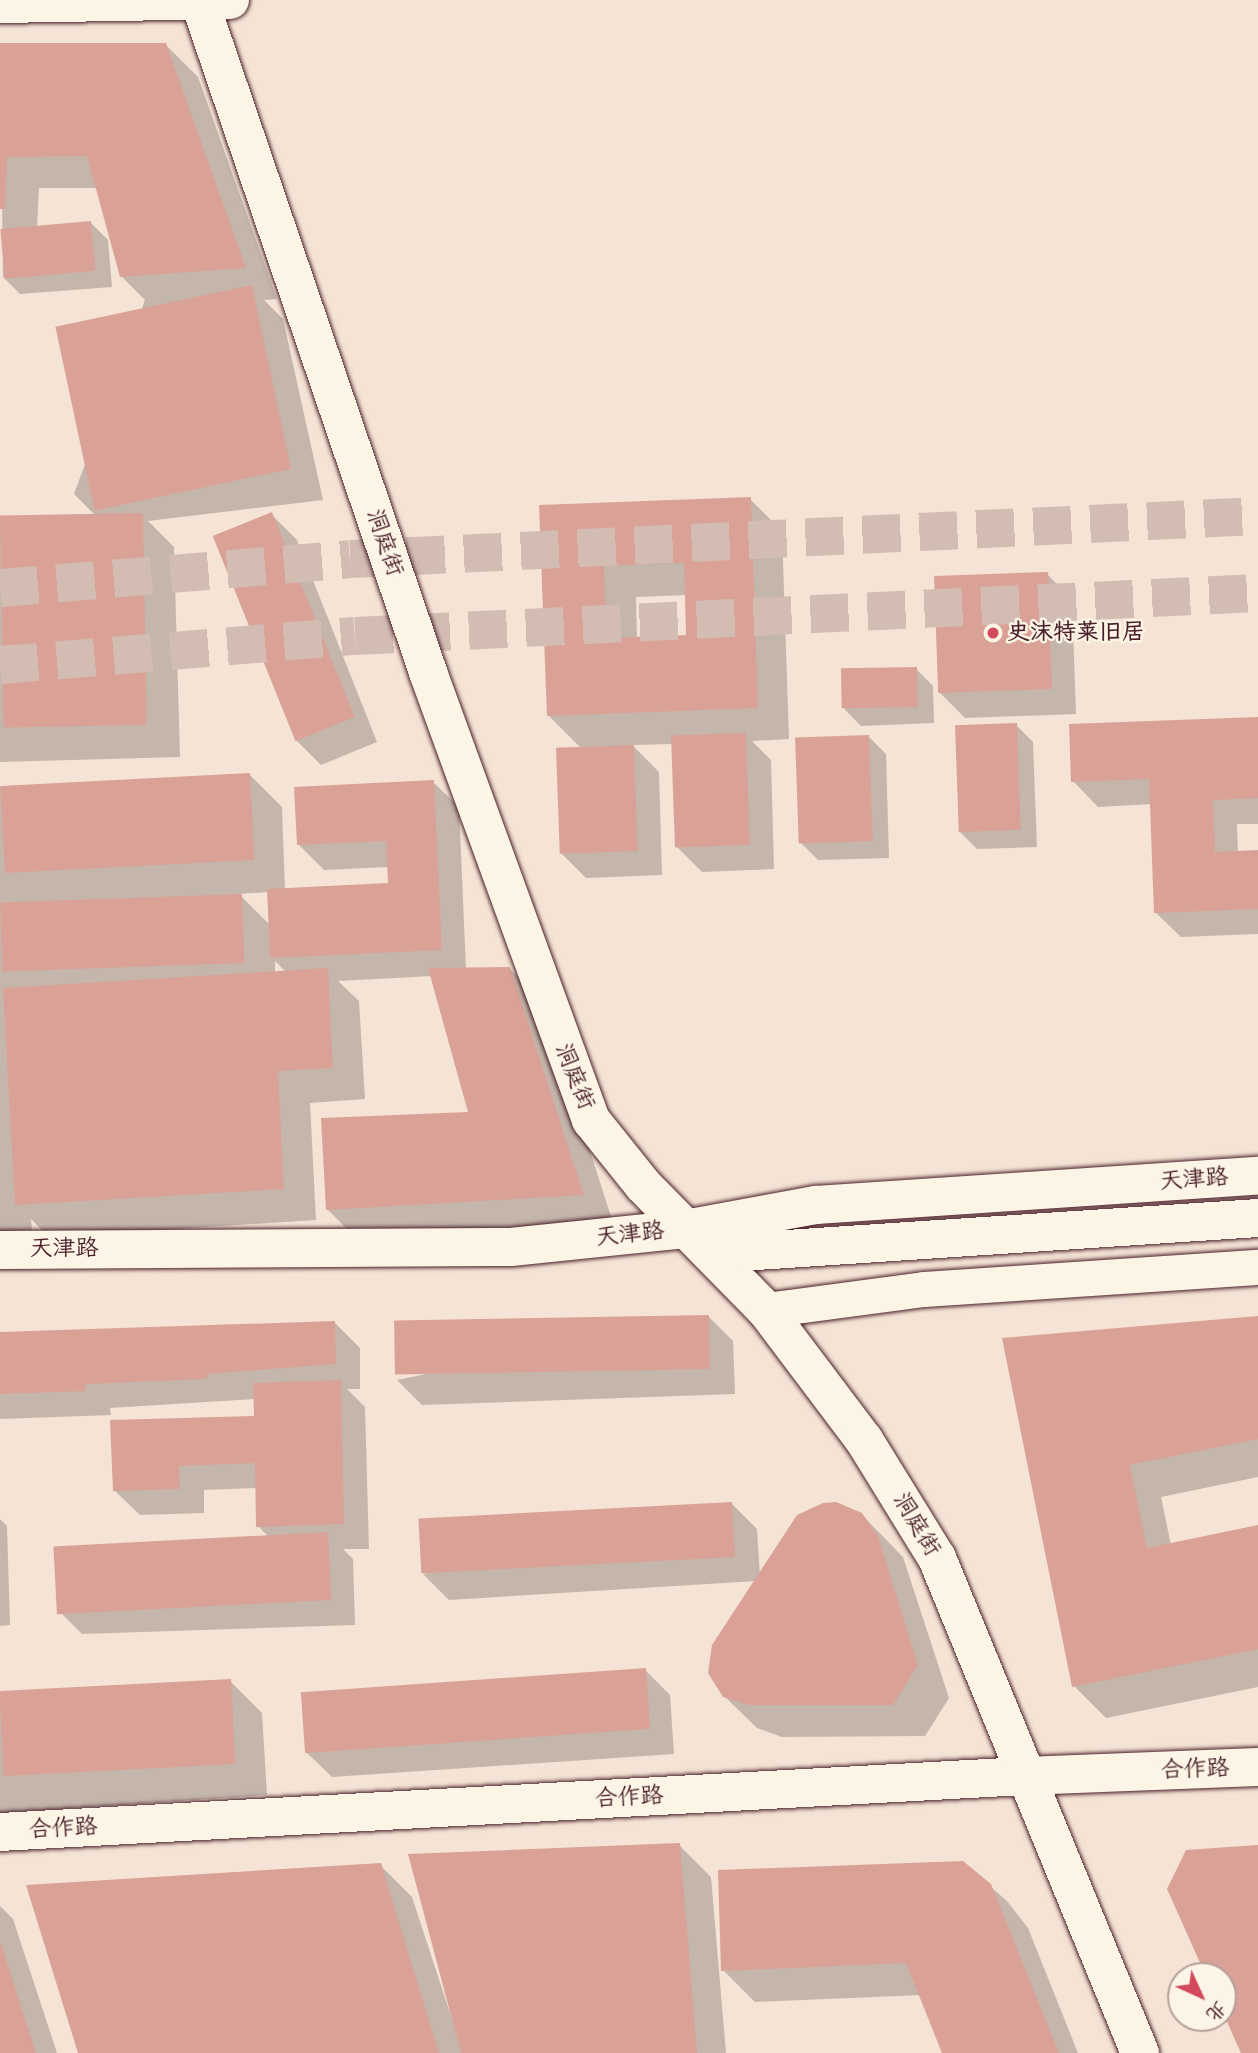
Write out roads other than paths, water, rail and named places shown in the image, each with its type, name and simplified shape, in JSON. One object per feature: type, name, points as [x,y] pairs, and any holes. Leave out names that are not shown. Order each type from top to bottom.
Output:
[{"type":"street","points":[[0,4],[209,0]]},
{"type":"street","name":"洞庭街","points":[[209,0],[556,1034],[591,1120],[685,1229],[765,1310],[864,1440],[937,1558],[1024,1776],[1140,2053]]},
{"type":"street","name":"天津路","points":[[0,1250],[511,1247],[685,1229],[816,1205],[1258,1176]]},
{"type":"street","points":[[685,1229],[741,1252],[1258,1218]]},
{"type":"street","points":[[765,1310],[924,1289],[1258,1267]]},
{"type":"street","name":"合作路","points":[[0,1832],[1024,1776],[1258,1767]]},
{"type":"tunnel","points":[[0,588],[350,559],[1258,516]]},
{"type":"tunnel","points":[[0,665],[355,636],[1258,593]]},
{"type":"place","name":"史沫特莱旧居","points":[[993,633]]}]
